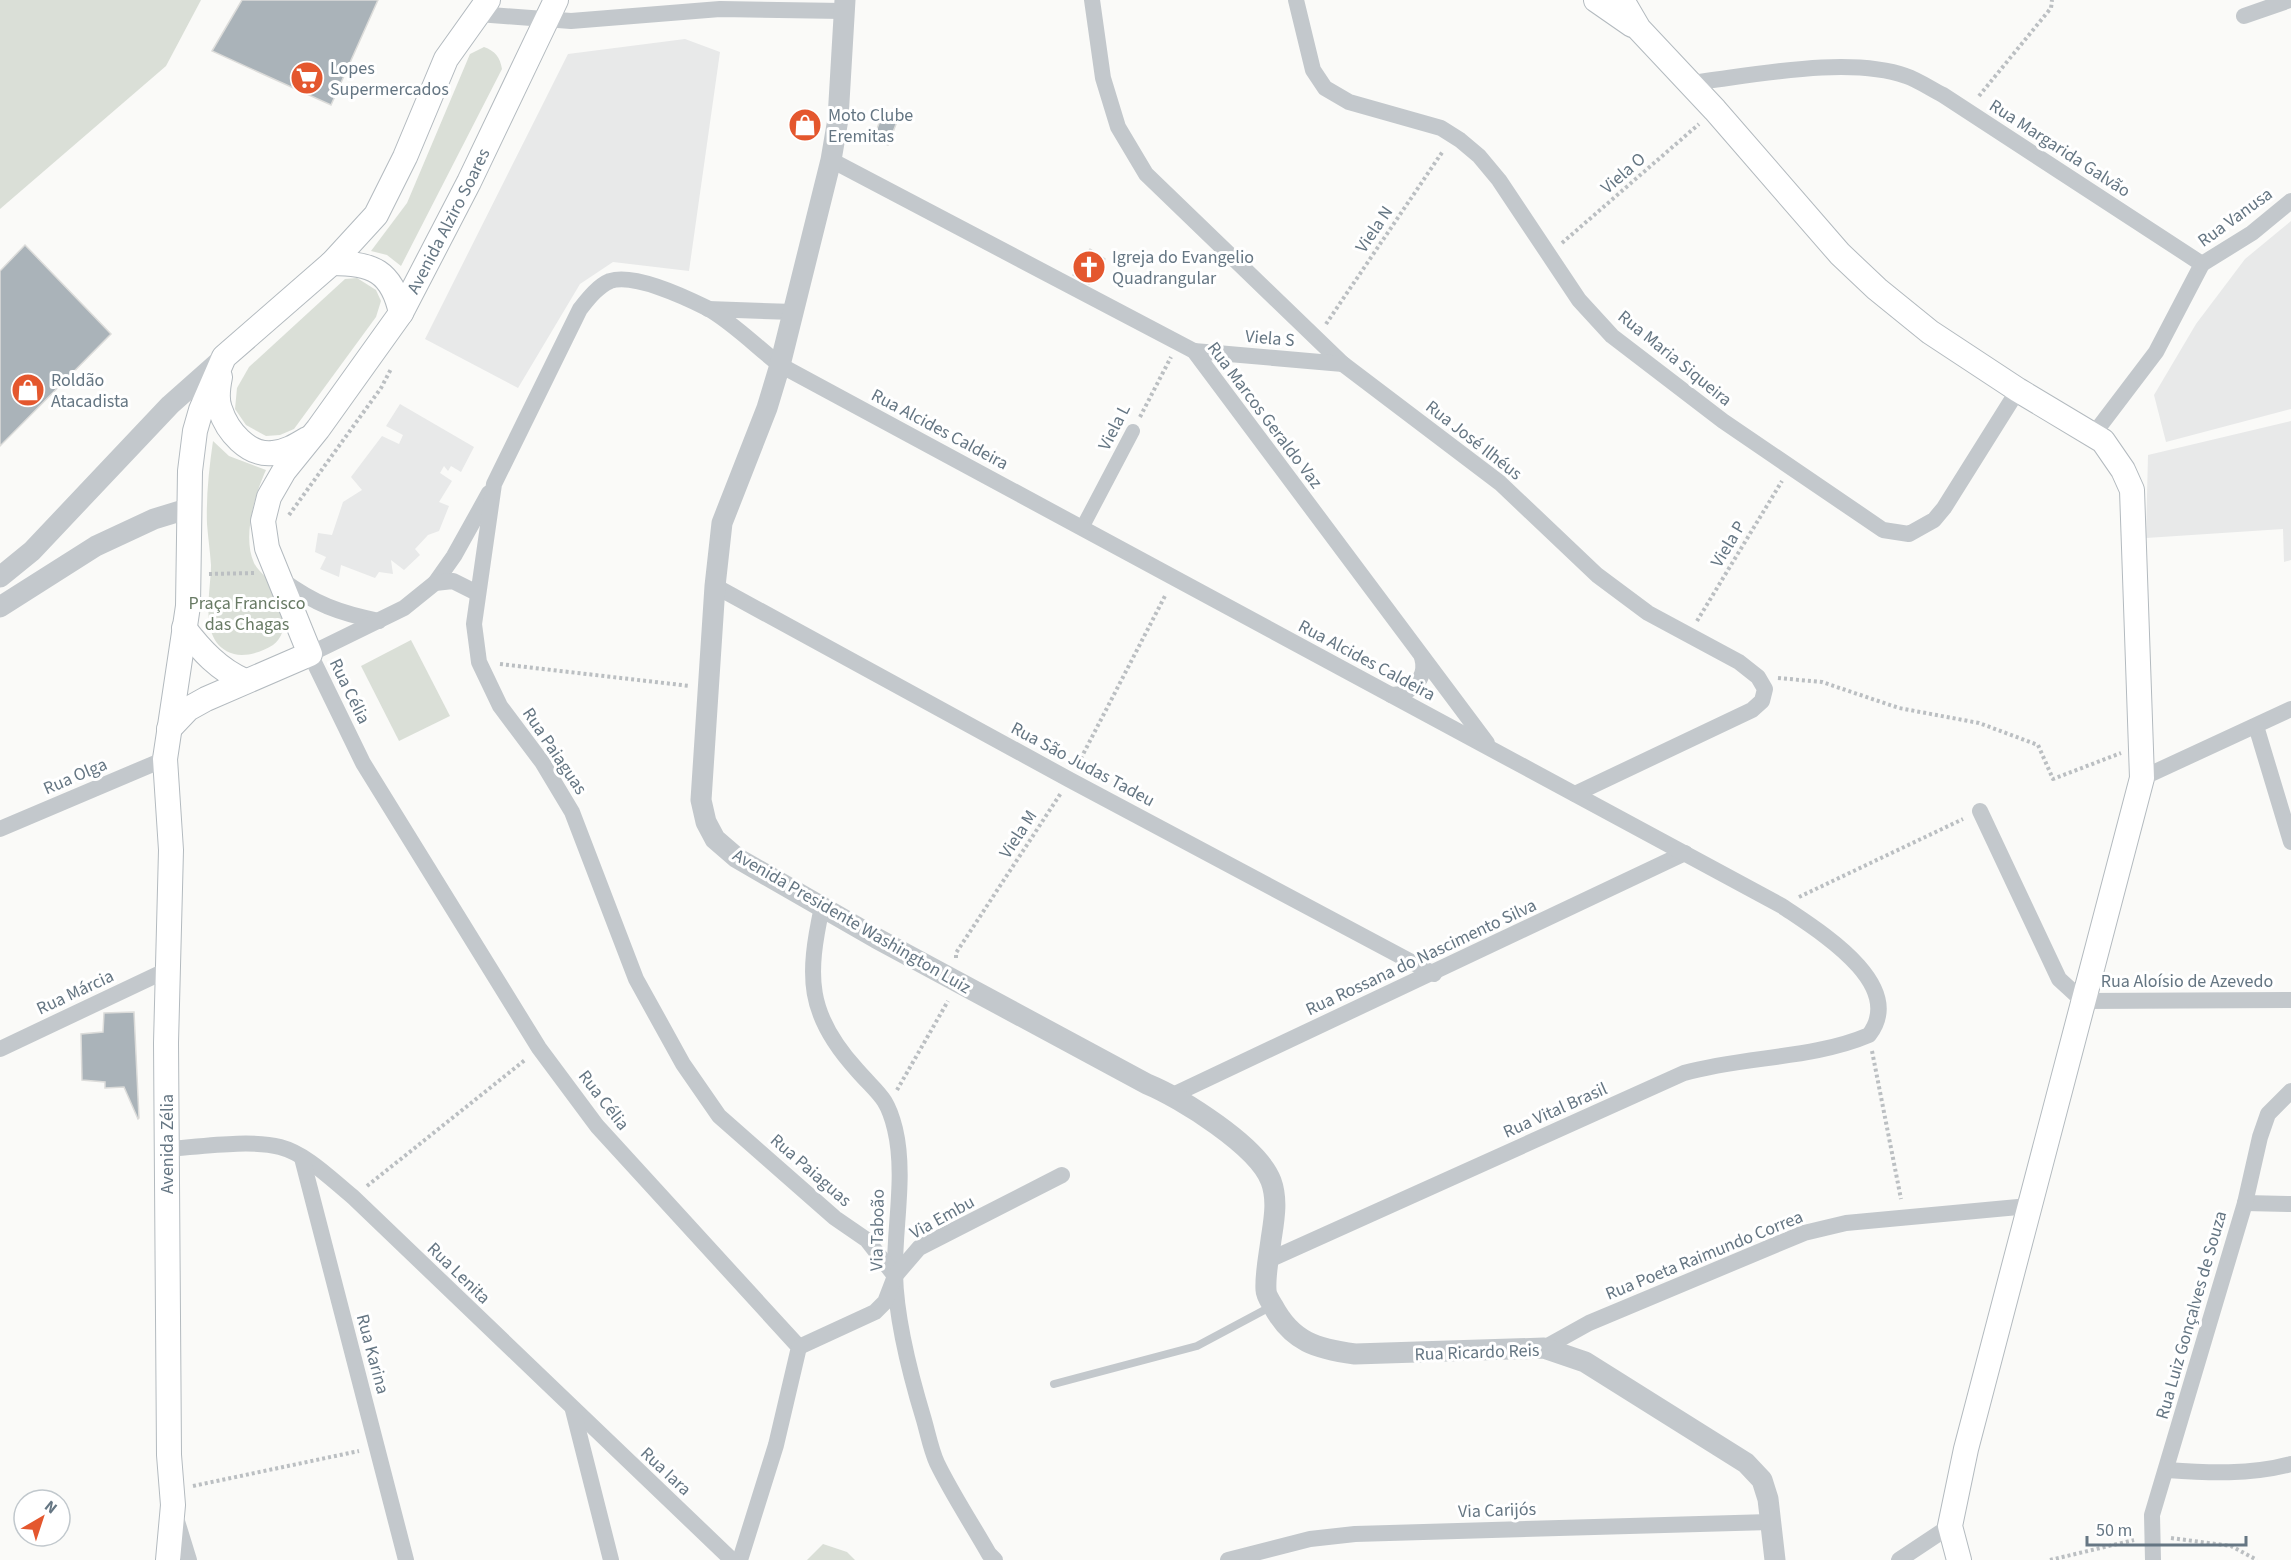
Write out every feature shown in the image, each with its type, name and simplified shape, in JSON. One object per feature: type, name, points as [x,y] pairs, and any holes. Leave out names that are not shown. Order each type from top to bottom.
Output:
[{"type":"main road","points":[[1596,0],[1640,29]]},
{"type":"main road","points":[[1622,0],[1640,29],[1715,110],[1840,254],[1877,289],[1930,332],[2018,390],[2103,441],[2123,470],[2132,490],[2142,778],[1966,1449],[1950,1526],[1959,1560]]},
{"type":"main road","points":[[245,681],[208,657],[184,628],[190,575],[190,471],[195,430],[224,357],[332,263],[376,215],[405,157],[446,59],[483,7]]},
{"type":"main road","name":"Avenida Alziro Soares","points":[[318,429],[401,313],[552,11]]},
{"type":"main road","points":[[332,263],[357,263],[372,267],[386,278],[395,290],[401,313]]},
{"type":"main road","points":[[224,357],[218,392],[219,408],[231,433],[248,448],[271,454],[285,451],[307,439],[318,429]]},
{"type":"main road","points":[[169,729],[188,708],[310,654],[282,580],[267,548],[263,521],[269,497],[284,471],[318,429]]},
{"type":"main road","name":"Avenida Zélia","points":[[168,1560],[172,1498],[167,1149],[167,970],[171,850],[165,759],[184,628]]},
{"type":"street","name":"Rua José Ilhéus","points":[[1092,0],[1103,78],[1118,127],[1146,174],[1343,364],[1500,483],[1597,575],[1648,613],[1739,662],[1758,676]]},
{"type":"street","name":"Rua Maria Siqueira","points":[[1296,0],[1313,70],[1325,88],[1349,102],[1441,128],[1479,156],[1499,180],[1579,300],[1612,336],[1656,372],[1790,468],[1883,530],[1909,534],[1934,520],[1944,508],[2018,390]]},
{"type":"street","points":[[2244,16],[2290,0]]},
{"type":"street","points":[[483,7],[552,11],[844,6]]},
{"type":"street","name":"Avenida Presidente Washington Luiz","points":[[844,6],[838,119],[831,160],[780,365],[767,408],[723,523],[715,586],[707,688],[701,800],[706,822],[715,839],[737,858],[955,980],[1147,1084],[1173,1095],[1232,1137],[1264,1165]]},
{"type":"street","name":"Rua Margarida Galvão","points":[[1690,83],[1828,68],[1867,68],[1906,76],[1967,111],[2202,264]]},
{"type":"street","name":"Rua Marcos Geraldo Vaz","points":[[831,160],[1194,351],[1491,749]]},
{"type":"street","name":"Rua Vanusa","points":[[2202,264],[2252,233],[2291,201]]},
{"type":"street","points":[[2093,435],[2156,352],[2202,264]]},
{"type":"street","name":"Rua Paiaguas","points":[[780,365],[708,309],[647,284],[626,279],[610,281],[594,292],[580,309],[564,336],[494,484],[474,624],[479,662],[500,706],[542,762],[572,812],[636,979],[683,1064],[719,1116],[836,1218],[867,1240],[895,1276]]},
{"type":"street","name":"Rua Paiaguas","points":[[708,309],[794,312]]},
{"type":"street","name":"Viela S","points":[[1194,351],[1343,364]]},
{"type":"street","points":[[0,577],[32,550],[170,405],[224,357]]},
{"type":"street","name":"Rua Alcides Caldeira","points":[[780,365],[1782,906],[1836,944],[1877,995],[1880,1013],[1869,1035]]},
{"type":"street","name":"Viela L","points":[[1082,528],[1133,431]]},
{"type":"street","points":[[310,654],[404,608],[435,583],[494,484]]},
{"type":"street","points":[[0,607],[96,546],[154,519],[190,508]]},
{"type":"street","points":[[282,580],[319,604],[346,615],[379,621]]},
{"type":"street","points":[[435,583],[453,581],[477,593]]},
{"type":"street","name":"Rua São Judas Tadeu","points":[[715,586],[1070,780],[1434,974]]},
{"type":"street","name":"Rua Célia","points":[[310,654],[374,781],[539,1048],[597,1126],[799,1347]]},
{"type":"street","points":[[1391,695],[1403,694],[1423,676],[1425,668],[1422,657]]},
{"type":"street","points":[[1575,794],[1752,710],[1762,701],[1765,689],[1758,676]]},
{"type":"street","points":[[2142,778],[2291,709]]},
{"type":"street","points":[[2256,726],[2291,842]]},
{"type":"street","name":"Rua Olga","points":[[0,830],[165,759]]},
{"type":"street","points":[[1980,811],[2059,979],[2083,1000]]},
{"type":"street","name":"Rua Rossana do Nascimento Silva","points":[[1173,1095],[1434,974],[1685,853]]},
{"type":"street","points":[[822,907],[812,954],[811,980],[818,1008],[831,1036],[849,1060],[889,1104]]},
{"type":"street","name":"Rua Márcia","points":[[0,1049],[167,970]]},
{"type":"street","name":"Rua Aloísio de Azevedo","points":[[2083,1000],[2291,1000]]},
{"type":"street","name":"Rua Vital Brasil","points":[[1269,1260],[1684,1073],[1721,1063],[1848,1044],[1869,1035]]},
{"type":"street","name":"Rua Luiz Gonçalves de Souza","points":[[2152,1560],[2152,1515],[2245,1203],[2259,1137],[2268,1114],[2291,1091]]},
{"type":"street","name":"Via Taboão","points":[[889,1104],[899,1159],[895,1276],[908,1367],[936,1462],[988,1554],[995,1560]]},
{"type":"street","name":"Rua Lenita","points":[[167,1149],[255,1145],[280,1147],[302,1158],[353,1197],[573,1410]]},
{"type":"street","name":"Rua Karina","points":[[302,1158],[406,1560]]},
{"type":"street","name":"Rua Ricardo Reis","points":[[1264,1165],[1271,1181],[1276,1208],[1266,1292],[1280,1320],[1302,1341],[1327,1350],[1355,1354],[1390,1355],[1544,1348],[1585,1362],[1746,1462],[1762,1480],[1768,1499],[1774,1560]]},
{"type":"street","name":"Via Embu","points":[[799,1347],[875,1312],[885,1302],[895,1276],[919,1248],[1062,1175]]},
{"type":"street","points":[[2245,1203],[2291,1204]]},
{"type":"street","name":"Rua Poeta Raimundo Correa","points":[[1544,1348],[1588,1323],[1804,1233],[1846,1223],[2029,1206]]},
{"type":"street","points":[[740,1560],[776,1445],[799,1347]]},
{"type":"street","points":[[573,1410],[611,1560]]},
{"type":"street","name":"Rua Iara","points":[[573,1410],[732,1560]]},
{"type":"street","points":[[2167,1470],[2201,1473],[2253,1470],[2291,1464]]},
{"type":"street","points":[[172,1498],[189,1560]]},
{"type":"street","name":"Via Carijós","points":[[1228,1560],[1310,1539],[1355,1534],[1770,1522]]},
{"type":"street","points":[[1899,1560],[1950,1526]]},
{"type":"lane","points":[[1054,1384],[1197,1346],[1273,1306]]},
{"type":"path","points":[[1967,111],[2051,8],[2052,0]]},
{"type":"path","name":"Viela O","points":[[1548,256],[1715,110]]},
{"type":"path","name":"Viela N","points":[[1316,338],[1453,136]]},
{"type":"path","name":"Viela L","points":[[1133,431],[1178,343]]},
{"type":"path","name":"Viela P","points":[[1689,635],[1790,468]]},
{"type":"path","points":[[190,575],[262,573],[282,580]]},
{"type":"path","name":"Viela M","points":[[889,1104],[948,1000],[955,980],[956,953],[1070,780],[1174,578]]},
{"type":"path","points":[[479,662],[707,688]]},
{"type":"path","points":[[1758,676],[1822,682],[1899,708],[1979,723],[2038,745],[2053,778],[2142,745]]},
{"type":"path","points":[[1782,906],[1980,811]]},
{"type":"path","points":[[1869,1035],[1905,1217]]},
{"type":"path","points":[[353,1197],[539,1048]]},
{"type":"path","points":[[172,1498],[377,1447]]},
{"type":"path","points":[[2050,1560],[2152,1536],[2231,1546],[2257,1560]]},
{"type":"shaded area","points":[[685,39],[720,52],[689,271],[613,262],[580,284],[518,388],[425,339],[568,54]]},
{"type":"shaded area","points":[[2291,221],[2291,409],[2166,442],[2154,395],[2196,324],[2245,259]]},
{"type":"shaded area","points":[[400,404],[474,447],[461,472],[451,466],[448,471],[444,466],[440,473],[452,481],[439,502],[449,506],[439,531],[428,535],[415,549],[420,555],[404,570],[391,560],[393,574],[379,572],[375,578],[341,565],[339,577],[320,569],[326,557],[315,552],[318,533],[332,535],[343,502],[362,490],[351,477],[382,436],[399,444],[403,435],[386,426]]},
{"type":"shaded area","points":[[2291,421],[2291,560],[2284,562],[2283,529],[2146,538],[2148,455]]},
{"type":"green space","points":[[0,0],[201,0],[166,66],[0,209]]},
{"type":"green space","points":[[484,47],[496,55],[502,69],[401,266],[387,255],[371,251],[407,203],[470,54]]},
{"type":"green space","points":[[357,278],[376,290],[381,301],[376,317],[294,429],[280,435],[266,436],[246,425],[235,409],[237,388],[249,367],[345,279]]},
{"type":"green space","name":"Praça Francisco das Chagas","points":[[213,441],[229,456],[266,470],[251,516],[249,541],[254,563],[281,594],[285,607],[285,621],[278,641],[259,652],[249,654],[234,654],[222,648],[210,629],[211,565],[207,514]]},
{"type":"green space","points":[[411,640],[450,716],[399,741],[361,666]]},
{"type":"green space","points":[[823,1544],[847,1552],[855,1560],[807,1560]]},
{"type":"building","name":"Lopes Supermercados","points":[[242,0],[378,0],[331,105],[212,51]]},
{"type":"building","points":[[883,113],[898,119],[888,145],[873,139]]},
{"type":"building","name":"Roldão Atacadista","points":[[25,245],[111,334],[0,446],[0,271]]},
{"type":"building","name":"Igreja do Evangelio Quadrangular","points":[[1090,249],[1105,259],[1089,284],[1073,275]]},
{"type":"building","points":[[134,1012],[138,1119],[124,1087],[105,1088],[105,1082],[82,1080],[81,1034],[103,1032],[104,1013]]},
{"type":"place","name":"Lopes Supermercados","points":[[307,78]]},
{"type":"place","name":"Moto Clube Eremitas","points":[[805,125]]},
{"type":"place","name":"Igreja do Evangelio Quadrangular","points":[[1089,267]]},
{"type":"place","name":"Roldão Atacadista","points":[[28,390]]}]
